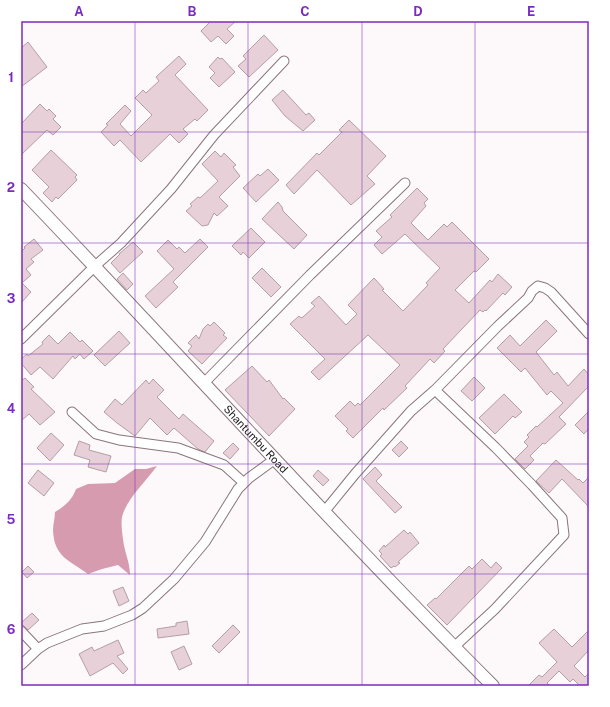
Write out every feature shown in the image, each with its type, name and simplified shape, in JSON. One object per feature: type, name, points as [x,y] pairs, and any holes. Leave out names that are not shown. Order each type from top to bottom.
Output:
[{"type":"street","points":[[21,338],[131,232],[170,189],[214,135],[284,61]]},
{"type":"street","points":[[204,382],[310,275],[405,183]]},
{"type":"street","name":"Shantumbu Road","points":[[21,189],[204,382],[324,512],[493,686]]},
{"type":"street","points":[[324,512],[355,474],[411,411],[435,390],[528,298],[532,291],[538,286],[551,292],[589,334]]},
{"type":"street","points":[[435,390],[496,448],[562,518],[564,535],[495,609],[454,647]]},
{"type":"street","points":[[72,412],[96,434],[119,440],[178,448],[224,465],[244,483]]},
{"type":"street","points":[[21,665],[38,649],[47,643],[82,629],[104,626],[132,615],[143,608],[174,579],[205,542],[238,489],[249,478],[275,459]]},
{"type":"street","points":[[21,631],[38,649]]},
{"type":"shaded area","points":[[157,466],[132,497],[122,517],[124,543],[130,575],[118,565],[88,574],[64,557],[56,546],[54,539],[53,530],[55,512],[68,502],[76,489],[88,484],[115,483],[135,469],[146,469]]},
{"type":"building","points":[[211,21],[236,21],[227,29],[234,36],[226,44],[218,36],[211,42],[201,31]]},
{"type":"building","points":[[264,35],[278,50],[249,77],[238,66],[246,59],[243,56]]},
{"type":"building","points":[[28,42],[47,67],[21,87],[21,48]]},
{"type":"building","points":[[179,56],[186,64],[175,75],[208,110],[197,121],[195,119],[183,129],[188,134],[179,143],[170,134],[141,162],[120,140],[114,146],[101,132],[108,125],[106,124],[125,105],[131,111],[120,124],[131,136],[152,115],[135,98],[143,90],[146,93],[159,81],[156,77]]},
{"type":"building","points":[[218,57],[220,59],[222,58],[235,72],[219,87],[210,78],[215,73],[209,67]]},
{"type":"building","points":[[283,90],[306,115],[309,113],[315,120],[303,131],[285,116],[272,100]]},
{"type":"building","points":[[40,104],[47,111],[49,109],[56,116],[53,119],[61,127],[53,135],[47,130],[21,155],[21,124]]},
{"type":"building","points":[[349,120],[386,156],[367,176],[375,184],[351,205],[317,170],[294,194],[286,185],[317,153],[319,155],[342,132],[339,130]]},
{"type":"building","points":[[51,150],[77,175],[75,177],[77,180],[58,199],[56,197],[52,202],[43,193],[49,187],[32,170]]},
{"type":"building","points":[[215,151],[221,157],[224,153],[236,165],[233,167],[240,176],[219,197],[228,206],[217,216],[214,213],[208,225],[202,226],[186,211],[192,206],[190,204],[198,197],[200,198],[218,181],[202,164]]},
{"type":"building","points":[[268,169],[279,180],[256,202],[243,188],[258,174],[260,176]]},
{"type":"building","points":[[417,188],[428,199],[424,203],[426,206],[411,223],[428,240],[444,224],[447,227],[452,222],[489,259],[476,272],[474,271],[455,290],[469,303],[490,280],[492,282],[498,274],[512,287],[505,295],[503,293],[486,311],[485,310],[483,312],[480,310],[443,349],[445,351],[434,363],[430,359],[405,386],[407,388],[384,410],[383,408],[353,438],[346,431],[348,429],[335,416],[350,401],[355,406],[358,403],[360,405],[400,365],[368,335],[319,380],[311,372],[325,359],[290,324],[299,316],[301,318],[303,317],[315,306],[311,303],[319,296],[346,325],[357,314],[348,305],[374,278],[384,289],[382,290],[403,311],[428,285],[426,283],[440,268],[405,234],[382,254],[374,245],[382,237],[376,231],[392,217],[390,215]]},
{"type":"building","points":[[278,202],[283,211],[307,235],[294,249],[262,219]]},
{"type":"building","points":[[251,228],[265,242],[249,258],[243,252],[241,255],[232,246]]},
{"type":"building","points":[[34,239],[43,250],[31,259],[34,262],[26,269],[31,275],[22,283],[31,292],[21,303],[21,252],[25,248],[24,247]]},
{"type":"building","points":[[200,239],[208,247],[173,282],[178,287],[156,308],[145,296],[174,269],[157,251],[168,240],[177,249],[179,247],[185,253]]},
{"type":"building","points":[[133,242],[143,252],[120,273],[111,263]]},
{"type":"building","points":[[262,268],[281,287],[271,297],[252,278]]},
{"type":"building","points":[[123,273],[133,284],[127,290],[117,279]]},
{"type":"building","points":[[546,320],[557,331],[536,352],[554,375],[557,372],[568,386],[584,369],[589,375],[589,386],[559,417],[566,424],[530,456],[534,460],[525,469],[515,459],[528,446],[524,442],[529,437],[527,435],[563,403],[551,391],[547,395],[525,368],[521,372],[497,348],[510,335],[520,346]]},
{"type":"building","points":[[214,322],[225,333],[223,335],[227,338],[202,364],[188,351],[192,346],[188,343],[196,335],[199,339],[203,329],[208,324],[210,326]]},
{"type":"building","points":[[119,331],[130,343],[105,366],[94,355]]},
{"type":"building","points":[[70,332],[80,342],[82,340],[93,351],[84,359],[80,354],[75,359],[73,356],[53,379],[40,367],[31,375],[21,363],[21,359],[27,354],[28,356],[43,344],[42,342],[49,335],[58,344]]},
{"type":"building","points":[[252,366],[267,382],[269,380],[283,399],[284,398],[295,409],[269,436],[225,390]]},
{"type":"building","points":[[474,377],[485,388],[472,401],[461,391]]},
{"type":"building","points":[[25,378],[34,387],[31,389],[55,412],[40,425],[29,414],[21,421],[21,381]]},
{"type":"building","points":[[153,379],[164,390],[157,397],[179,419],[183,414],[214,441],[205,452],[198,449],[174,428],[167,435],[150,418],[135,436],[104,412],[115,399],[122,405],[146,380],[149,384]]},
{"type":"building","points":[[504,394],[522,412],[515,418],[513,416],[495,434],[479,418]]},
{"type":"building","points":[[589,411],[589,428],[584,434],[575,425]]},
{"type":"building","points":[[51,433],[64,445],[50,461],[37,448]]},
{"type":"building","points":[[79,441],[90,445],[89,450],[111,456],[106,472],[88,467],[90,460],[74,455]]},
{"type":"building","points":[[401,441],[408,448],[399,457],[392,450]]},
{"type":"building","points":[[233,443],[239,449],[230,459],[223,453]]},
{"type":"building","points":[[556,460],[583,483],[589,477],[589,507],[562,479],[549,493],[536,481]]},
{"type":"building","points":[[375,467],[382,475],[376,481],[402,507],[395,513],[363,479]]},
{"type":"building","points":[[38,470],[54,483],[44,496],[28,483]]},
{"type":"building","points":[[318,470],[329,480],[323,486],[313,476]]},
{"type":"building","points":[[404,530],[408,534],[410,532],[419,543],[398,562],[400,563],[391,568],[380,556],[382,554],[379,551],[384,545],[385,547]]},
{"type":"building","points":[[482,559],[491,568],[496,562],[502,568],[447,625],[427,605],[435,598],[436,599],[469,566],[472,569]]},
{"type":"building","points":[[28,566],[34,572],[27,578],[22,572]]},
{"type":"building","points":[[123,587],[129,601],[119,606],[113,591]]},
{"type":"building","points":[[32,613],[39,620],[28,630],[21,623]]},
{"type":"building","points":[[187,621],[189,634],[158,638],[157,629],[176,626],[176,623]]},
{"type":"building","points":[[233,625],[240,632],[219,653],[212,646]]},
{"type":"building","points":[[554,629],[572,647],[589,630],[589,650],[574,666],[585,677],[589,673],[589,686],[580,686],[573,679],[570,682],[559,671],[547,683],[550,686],[528,686],[539,675],[542,677],[557,662],[539,643]]},
{"type":"building","points":[[118,640],[124,653],[117,656],[128,669],[123,674],[113,663],[90,676],[79,654],[92,647],[94,651]]},
{"type":"building","points":[[184,646],[192,664],[179,670],[171,652]]}]
